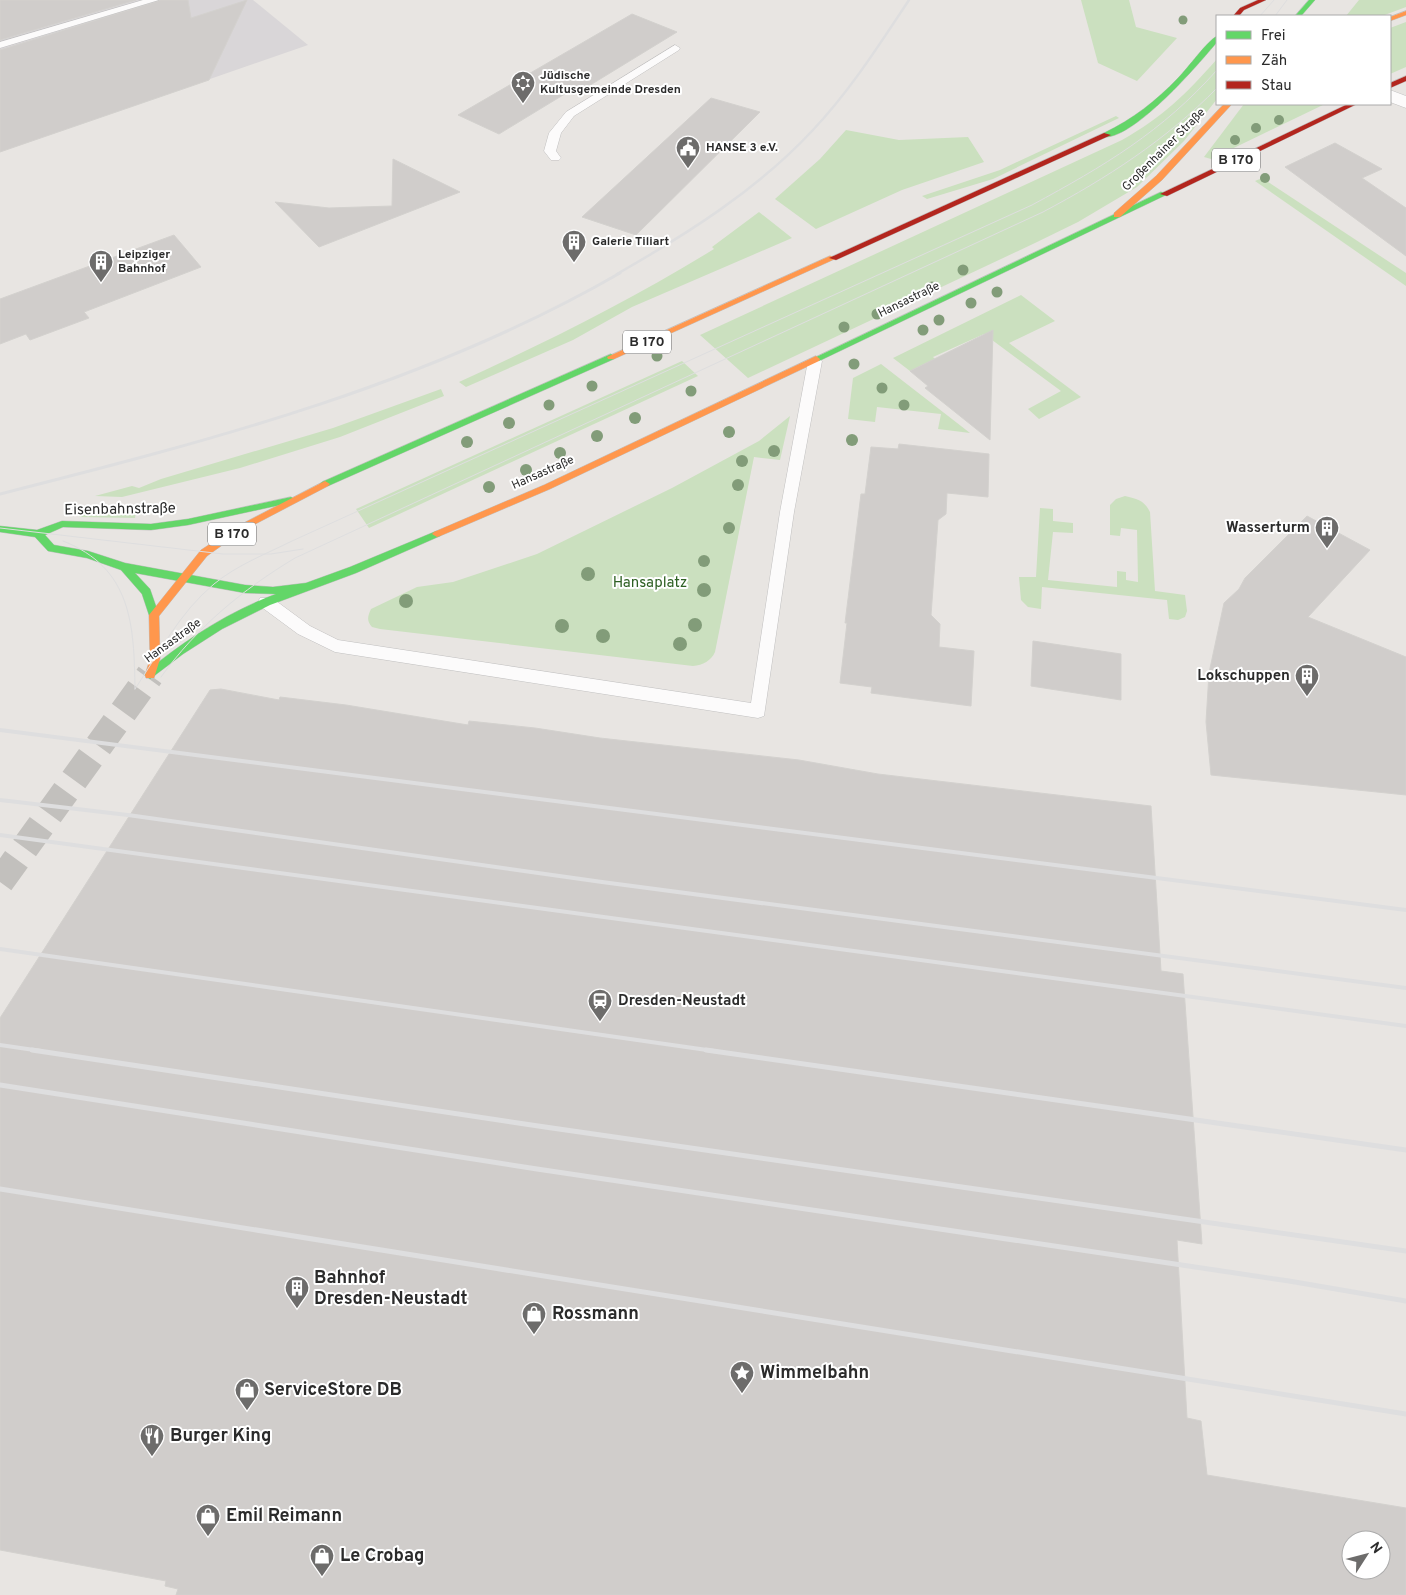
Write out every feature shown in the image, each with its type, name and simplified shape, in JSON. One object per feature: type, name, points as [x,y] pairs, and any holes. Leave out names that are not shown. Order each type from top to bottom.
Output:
[{"type":"main road","points":[[1239,13],[1249,0]]},
{"type":"main road","points":[[1239,13],[1263,0]]},
{"type":"main road","points":[[1299,15],[1312,0]]},
{"type":"main road","points":[[1391,20],[1406,13]]},
{"type":"main road","name":"B 170","points":[[154,614],[204,552],[239,529],[291,500],[1124,128],[1146,115],[1168,96],[1216,39]]},
{"type":"main road","points":[[1391,86],[1406,78]]},
{"type":"main road","name":"Großenhainer Straße","points":[[1117,214],[1166,172],[1227,105]]},
{"type":"main road","name":"Hansastraße","points":[[154,614],[155,659],[150,675],[179,651],[210,631],[266,602],[316,585],[547,487],[815,361],[1117,214],[1351,105]]},
{"type":"main road","name":"Eisenbahnstraße","points":[[38,534],[62,524],[122,527],[179,524],[291,500]]},
{"type":"main road","points":[[0,529],[38,534],[51,548],[88,555],[124,567],[182,578],[245,589],[273,591],[316,585]]},
{"type":"main road","points":[[124,567],[146,592],[154,614]]},
{"type":"street","points":[[1391,96],[1406,103]]},
{"type":"lane","points":[[0,45],[154,0]]},
{"type":"lane","points":[[556,158],[550,151],[555,133],[570,114],[675,48]]},
{"type":"lane","points":[[266,602],[304,630],[336,646],[758,712],[787,512],[815,361]]},
{"type":"shaded area","points":[[0,0],[253,0],[308,45],[0,152]]},
{"type":"green space","points":[[1081,0],[1129,0],[1136,27],[1177,38],[1137,81],[1098,63]]},
{"type":"green space","points":[[1359,0],[1406,0],[1406,7],[1385,15],[1347,15]]},
{"type":"green space","points":[[1406,22],[1406,67],[1391,74],[1391,28]]},
{"type":"green space","points":[[1216,60],[1216,100],[1184,141],[1137,187],[1078,222],[748,378],[700,335],[1122,140],[1150,123],[1195,83]]},
{"type":"green space","points":[[1243,105],[1323,105],[1211,159],[1204,157]]},
{"type":"green space","points":[[1116,116],[1119,118],[993,179],[927,199],[922,196],[1000,170]]},
{"type":"green space","points":[[846,130],[899,140],[968,137],[984,162],[902,190],[816,229],[775,199],[820,159]]},
{"type":"green space","points":[[1262,178],[1406,273],[1406,286],[1255,181]]},
{"type":"green space","points":[[759,212],[792,238],[632,307],[573,340],[466,387],[459,382],[557,336],[621,303],[714,249],[712,247]]},
{"type":"green space","points":[[1021,295],[1055,321],[1009,343],[1081,397],[1039,419],[1028,409],[1061,391],[984,334],[933,357],[935,359],[910,371],[893,358]]},
{"type":"green space","points":[[682,361],[698,376],[369,528],[356,509]]},
{"type":"green space","points":[[881,364],[970,433],[938,429],[941,414],[877,407],[875,422],[848,419],[853,378]]},
{"type":"green space","points":[[441,389],[444,396],[340,437],[240,468],[122,497],[95,496],[132,486],[139,488],[161,479],[333,428]]},
{"type":"green space","name":"Hansaplatz","points":[[790,416],[780,460],[754,457],[715,652],[703,664],[693,666],[380,629],[372,627],[368,620],[371,609],[417,587],[453,582],[537,554],[672,488],[759,441]]},
{"type":"green space","points":[[1125,496],[1143,502],[1150,512],[1155,591],[1185,595],[1187,611],[1185,617],[1178,620],[1169,619],[1167,600],[1042,587],[1041,609],[1028,607],[1021,600],[1019,577],[1036,577],[1040,508],[1053,509],[1053,521],[1073,523],[1073,533],[1053,532],[1048,580],[1117,587],[1117,571],[1126,572],[1126,580],[1138,582],[1137,530],[1121,528],[1120,536],[1110,535],[1110,505],[1116,499]]},
{"type":"green space","points":[[84,509],[136,510],[135,518],[79,517]]},
{"type":"building","points":[[0,0],[136,0],[0,40]]},
{"type":"building","points":[[161,0],[188,0],[191,18],[247,0],[209,80],[0,152],[0,50]]},
{"type":"building","points":[[632,14],[677,32],[574,95],[568,92],[499,134],[458,115]]},
{"type":"building","points":[[711,98],[760,112],[636,235],[582,217]]},
{"type":"building","points":[[1335,143],[1382,169],[1362,178],[1406,208],[1406,256],[1285,167]]},
{"type":"building","points":[[393,159],[460,192],[319,247],[275,202],[329,208],[392,206]]},
{"type":"building","name":"Leipziger Bahnhof","points":[[174,235],[201,267],[84,312],[89,318],[30,340],[26,334],[0,344],[0,299]]},
{"type":"building","points":[[993,330],[990,440],[925,388],[928,386],[910,371]]},
{"type":"building","points":[[899,444],[989,454],[988,497],[947,493],[946,514],[938,520],[931,615],[940,624],[939,647],[974,651],[971,706],[871,693],[872,687],[840,683],[847,623],[845,623],[861,494],[865,494],[871,447],[898,449]]},
{"type":"building","name":"Lokschuppen","points":[[1307,516],[1370,550],[1308,617],[1406,657],[1406,795],[1211,775],[1206,722],[1209,673],[1224,603],[1239,589],[1245,578]]},
{"type":"building","points":[[1033,641],[1121,654],[1121,700],[1031,686]]},
{"type":"building","points":[[221,689],[279,700],[280,697],[346,705],[468,725],[469,721],[535,728],[600,738],[799,760],[878,774],[1151,806],[1161,971],[1183,974],[1202,1244],[1177,1240],[1187,1418],[1201,1421],[1207,1475],[1406,1508],[1406,1595],[176,1595],[178,1589],[165,1586],[166,1581],[0,1550],[0,1018],[210,690]]},
{"type":"tunnel","points":[[0,882],[150,675]]},
{"type":"tram line","points":[[1261,15],[1274,0]]},
{"type":"tram line","points":[[1276,15],[1287,0]]},
{"type":"tram line","points":[[265,554],[1032,205],[1084,176],[1153,130],[1175,112],[1216,71]]},
{"type":"tram line","points":[[161,677],[205,626],[257,583],[295,558],[1043,212],[1090,186],[1135,157],[1177,125],[1216,89]]},
{"type":"tram line","points":[[0,528],[223,554],[265,554]]},
{"type":"tram line","points":[[63,541],[86,552],[103,567],[116,583],[130,621],[135,689],[180,620],[202,595],[223,577],[265,554]]},
{"type":"tram line","points":[[265,554],[303,549]]},
{"type":"railway","points":[[617,274],[720,210],[745,192],[791,152],[839,100],[864,67],[909,0]]},
{"type":"railway","points":[[0,494],[239,430],[318,405],[472,347],[547,312],[620,273]]},
{"type":"railway","points":[[0,730],[1406,910]]},
{"type":"railway","points":[[0,800],[128,815],[602,882],[1406,988]]},
{"type":"railway","points":[[0,835],[1406,1026]]},
{"type":"railway","points":[[0,949],[714,1051]]},
{"type":"railway","points":[[0,1045],[41,1051]]},
{"type":"railway","points":[[32,1050],[545,1127],[1406,1251]]},
{"type":"railway","points":[[706,1050],[1406,1150]]},
{"type":"railway","points":[[0,1085],[537,1169],[1289,1281],[1406,1301]]},
{"type":"railway","points":[[0,1189],[1406,1414]]},
{"type":"traffic: fast","points":[[1299,15],[1312,0]]},
{"type":"traffic: fast","points":[[1107,135],[1124,127],[1154,106],[1216,39]]},
{"type":"traffic: fast","points":[[816,359],[1164,194]]},
{"type":"traffic: fast","points":[[325,484],[611,357]]},
{"type":"traffic: fast","points":[[0,529],[38,534],[62,524],[151,527],[188,522],[291,500]]},
{"type":"traffic: fast","points":[[38,534],[51,548],[88,555],[124,567],[146,592],[154,615]]},
{"type":"traffic: fast","points":[[150,675],[179,651],[218,626],[266,602],[353,570],[437,534]]},
{"type":"traffic: fast","points":[[124,567],[245,589],[273,591],[306,587]]},
{"type":"traffic: slow","points":[[1391,19],[1406,13]]},
{"type":"traffic: slow","points":[[1117,215],[1159,178],[1227,105]]},
{"type":"traffic: slow","points":[[611,357],[833,258]]},
{"type":"traffic: slow","points":[[437,534],[547,487],[816,359]]},
{"type":"traffic: slow","points":[[150,675],[155,659],[154,615],[204,553],[239,529],[325,484]]},
{"type":"traffic: jam","points":[[1237,15],[1242,9],[1263,0]]},
{"type":"traffic: jam","points":[[1391,86],[1406,78]]},
{"type":"traffic: jam","points":[[1164,194],[1351,105]]},
{"type":"traffic: jam","points":[[833,258],[1107,135]]},
{"type":"place","name":"Jüdische Kultusgemeinde Dresden","points":[[523,104]]},
{"type":"place","name":"HANSE 3 e.V.","points":[[688,169]]},
{"type":"place","name":"Galerie Tiliart","points":[[574,263]]},
{"type":"place","name":"Leipziger Bahnhof","points":[[101,283]]},
{"type":"place","name":"Wasserturm","points":[[1327,549]]},
{"type":"place","name":"Lokschuppen","points":[[1307,697]]},
{"type":"place","name":"Dresden-Neustadt","points":[[600,1022]]},
{"type":"place","name":"Bahnhof Dresden-Neustadt","points":[[297,1309]]},
{"type":"place","name":"Rossmann","points":[[534,1335]]},
{"type":"place","name":"Wimmelbahn","points":[[742,1394]]},
{"type":"place","name":"ServiceStore DB","points":[[247,1411]]},
{"type":"place","name":"Burger King","points":[[152,1457]]},
{"type":"place","name":"Emil Reimann","points":[[208,1537]]},
{"type":"place","name":"Le Crobag","points":[[322,1577]]}]
